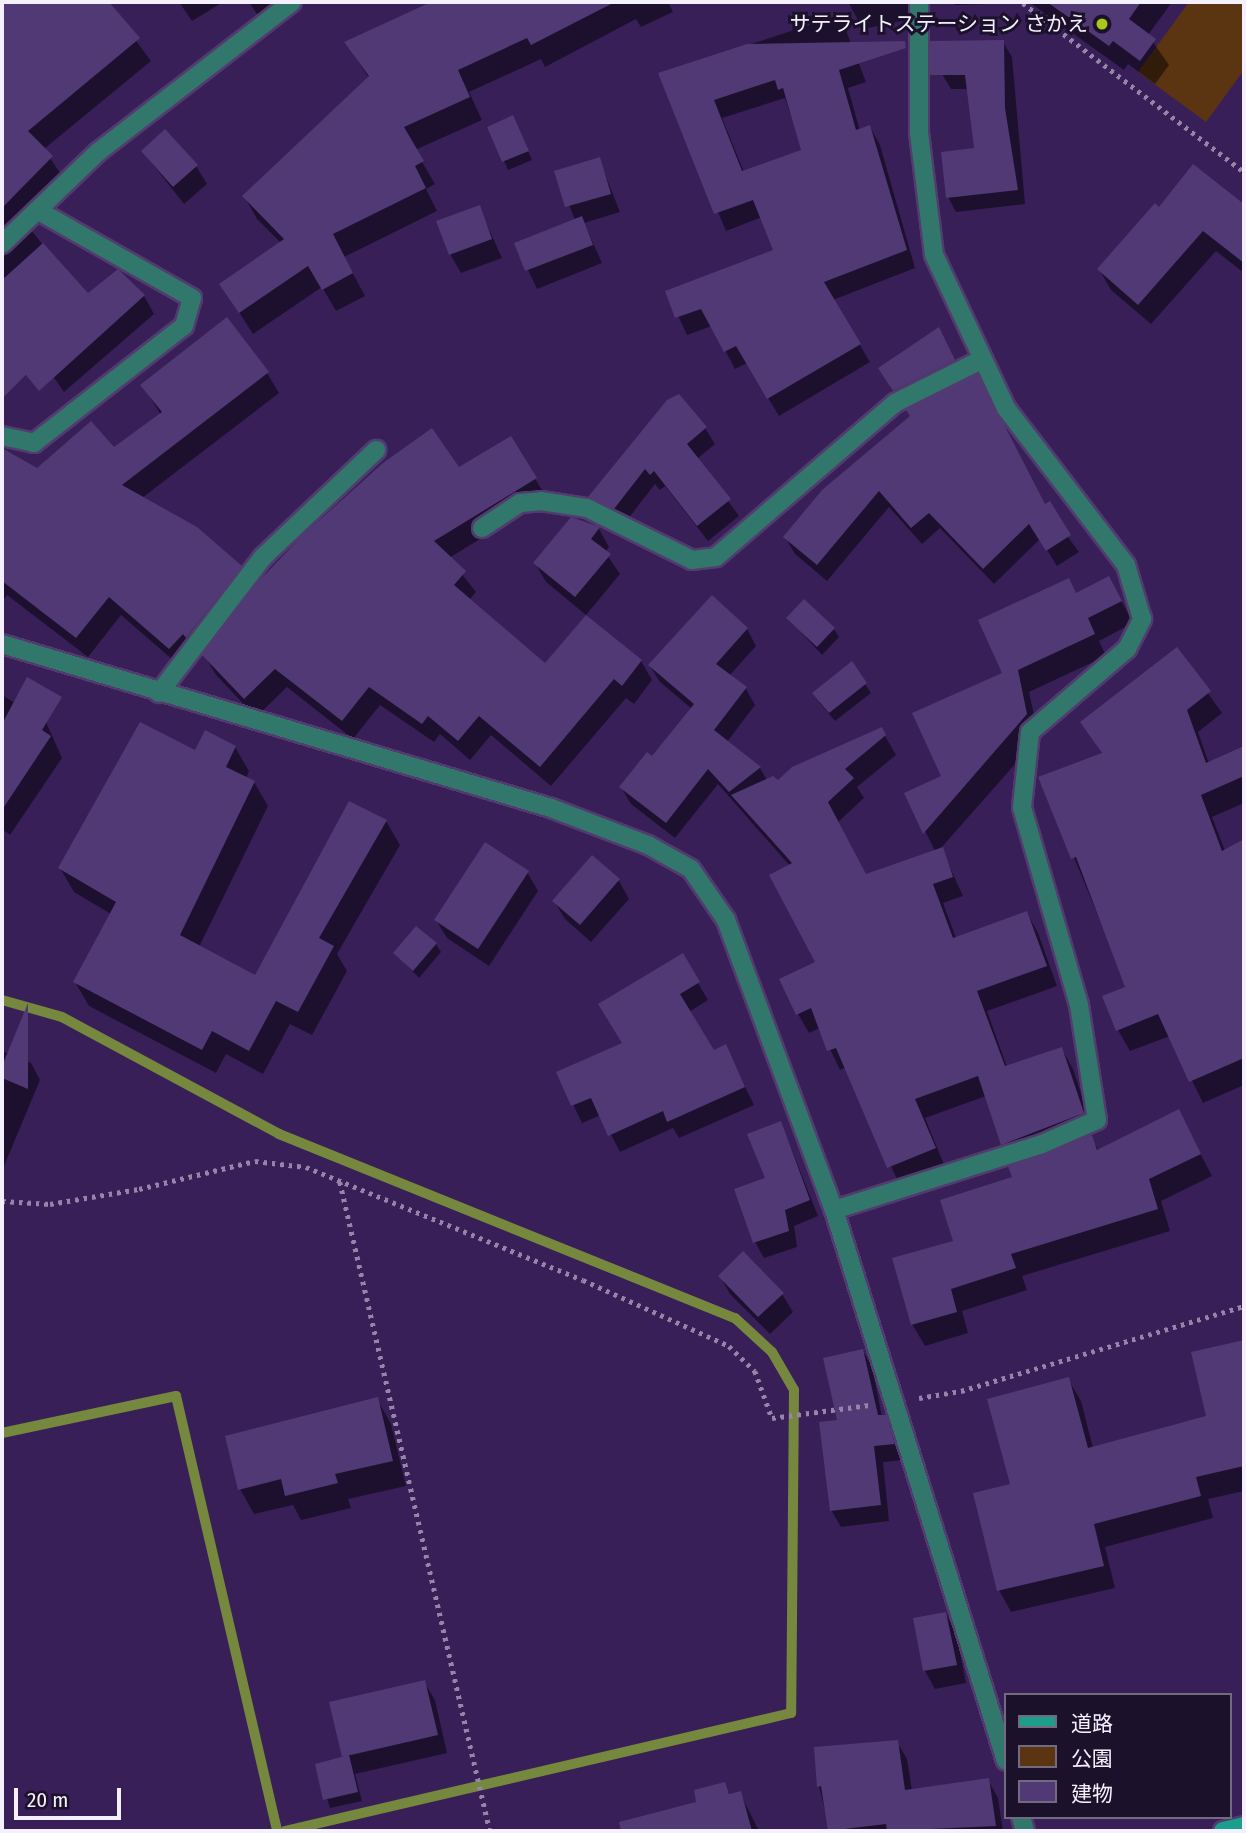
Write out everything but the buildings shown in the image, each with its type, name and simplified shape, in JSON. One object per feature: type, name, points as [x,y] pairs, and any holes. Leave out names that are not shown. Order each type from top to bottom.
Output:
[{"type":"main road","points":[[1223,1831],[1244,1826]]},
{"type":"street","points":[[2,244],[98,152],[292,2]]},
{"type":"street","points":[[835,1210],[1042,1144],[1097,1120],[1079,1005],[1022,807],[1030,732],[1127,649],[1142,619],[1126,565],[1006,408],[934,255],[919,132],[919,2]]},
{"type":"street","points":[[2,436],[34,443],[184,326],[192,298],[37,210]]},
{"type":"street","points":[[482,528],[520,503],[541,501],[587,508],[692,560],[716,557],[895,403],[983,359]]},
{"type":"street","points":[[159,693],[263,557],[376,450]]},
{"type":"street","points":[[2,644],[551,808],[648,845],[691,869],[726,920],[835,1210],[1004,1753]]},
{"type":"path","points":[[1023,4],[1244,172]]},
{"type":"path","points":[[2,1201],[50,1204],[139,1189],[255,1161],[306,1167],[583,1280],[729,1346],[755,1371],[772,1419],[961,1391],[1244,1306]]},
{"type":"path","points":[[340,1181],[490,1831]]},
{"type":"green space","points":[[1189,2],[1244,2],[1244,70],[1206,122],[1138,72]]},
{"type":"waterway","points":[[2,1000],[62,1017],[279,1134],[735,1318],[772,1352],[794,1390],[791,1713],[285,1831]]},
{"type":"waterway","points":[[2,1433],[176,1396],[277,1831]]},
{"type":"place","name":"サテライトステーション さかえ","points":[[1102,24]]}]
